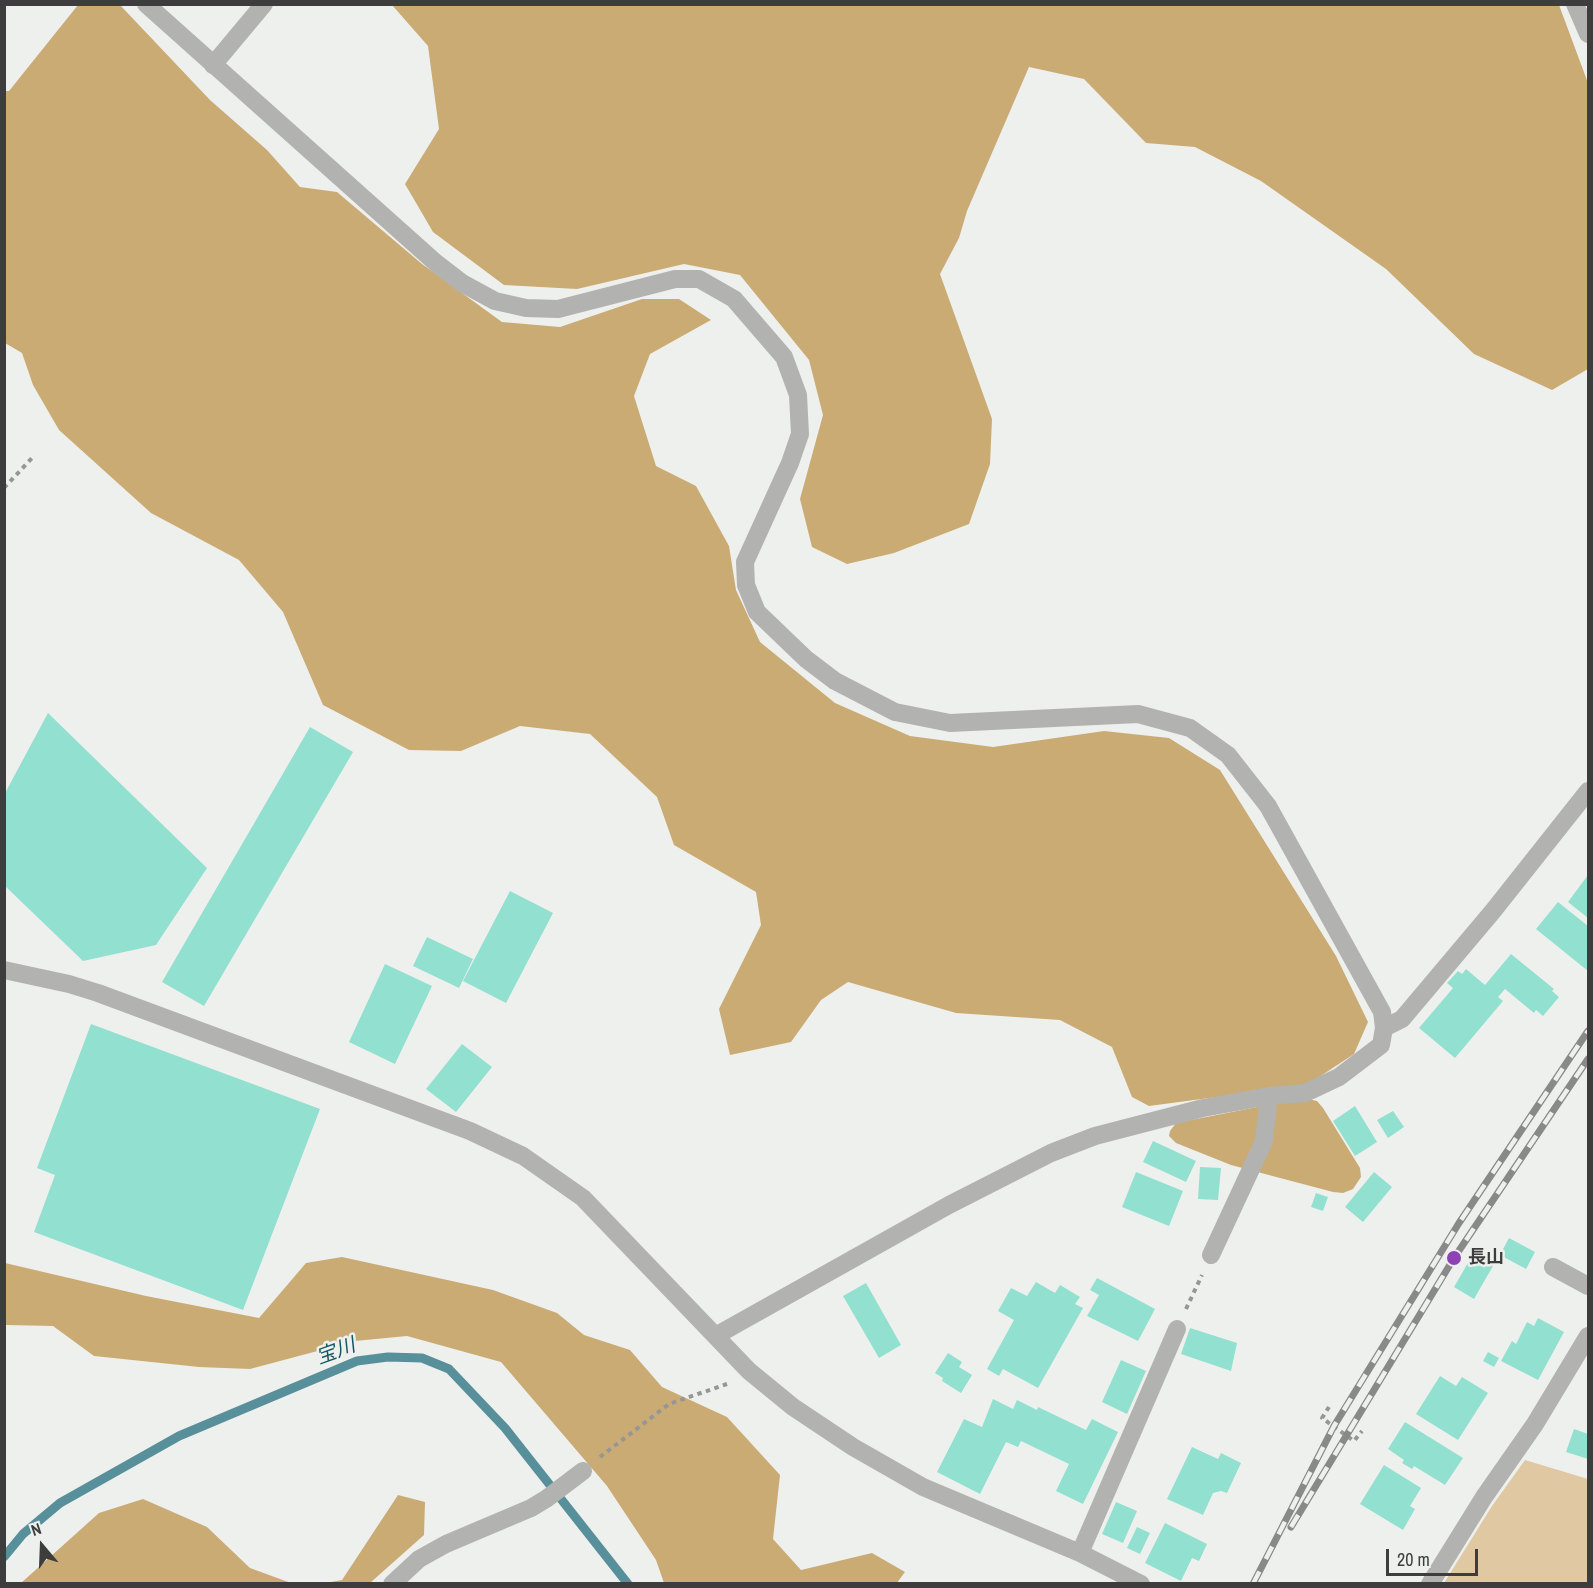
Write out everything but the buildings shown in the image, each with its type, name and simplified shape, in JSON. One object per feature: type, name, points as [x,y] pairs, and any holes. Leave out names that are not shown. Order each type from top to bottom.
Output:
[{"type":"street","points":[[146,4],[436,263],[462,283],[495,301],[526,308],[558,309],[675,279],[699,279],[734,299],[784,357],[798,395],[800,434],[790,463],[745,562],[746,585],[757,612],[806,659],[835,681],[895,712],[950,723],[1138,714],[1190,728],[1228,755],[1268,806],[1382,1012],[1384,1028],[1381,1045],[1339,1077],[1305,1093],[1269,1096],[1203,1108],[1106,1134],[1051,1153],[949,1205],[717,1335]]},
{"type":"street","points":[[213,65],[264,4]]},
{"type":"street","points":[[1575,4],[1588,34]]},
{"type":"street","points":[[1384,1028],[1402,1019],[1493,911],[1588,791]]},
{"type":"street","points":[[4,970],[69,984],[98,993],[470,1131],[523,1156],[583,1198],[717,1335],[749,1371],[793,1407],[923,1487],[1080,1553],[1141,1584]]},
{"type":"street","points":[[1211,1255],[1264,1141],[1269,1096]]},
{"type":"street","points":[[1553,1267],[1588,1286]]},
{"type":"street","points":[[1080,1553],[1177,1329]]},
{"type":"street","points":[[1430,1584],[1484,1497],[1534,1425],[1588,1336]]},
{"type":"street","points":[[392,1584],[419,1558],[531,1508],[583,1471]]},
{"type":"path","points":[[4,488],[32,458]]},
{"type":"path","points":[[1177,1329],[1211,1255]]},
{"type":"path","points":[[583,1471],[669,1404],[727,1384],[749,1371]]},
{"type":"path","points":[[1329,1407],[1322,1418],[1354,1441],[1362,1431]]},
{"type":"shaded area","points":[[78,5],[120,5],[210,100],[267,150],[300,187],[337,192],[422,264],[502,322],[560,327],[642,299],[679,299],[711,320],[650,354],[634,396],[656,466],[696,486],[729,546],[736,590],[760,642],[835,703],[910,736],[993,747],[1104,731],[1169,738],[1220,770],[1336,956],[1368,1022],[1354,1054],[1307,1085],[1149,1106],[1132,1097],[1112,1047],[1060,1020],[956,1013],[848,982],[821,1000],[791,1042],[730,1055],[719,1009],[761,925],[756,892],[674,845],[657,797],[590,734],[520,726],[461,751],[409,750],[323,705],[283,612],[239,560],[151,513],[59,430],[33,385],[22,353],[5,343],[4,91],[9,91]]},
{"type":"shaded area","points":[[392,5],[1559,5],[1588,83],[1588,369],[1552,390],[1474,354],[1386,269],[1261,181],[1195,147],[1146,143],[1084,79],[1029,67],[967,211],[959,238],[940,274],[992,419],[990,464],[969,524],[894,553],[847,564],[812,547],[800,499],[823,415],[809,360],[740,275],[684,264],[577,289],[504,285],[433,232],[405,184],[439,129],[428,46]]},
{"type":"shaded area","points":[[1303,1098],[1317,1101],[1323,1108],[1360,1168],[1361,1177],[1353,1189],[1343,1193],[1333,1192],[1231,1165],[1176,1143],[1169,1136],[1176,1123]]},
{"type":"shaded area","points":[[342,1257],[493,1290],[557,1313],[584,1335],[630,1350],[662,1387],[727,1417],[780,1475],[773,1539],[801,1570],[872,1553],[905,1572],[896,1584],[664,1583],[656,1560],[607,1486],[501,1362],[407,1336],[355,1341],[250,1369],[199,1367],[94,1356],[53,1326],[5,1325],[5,1263],[146,1296],[259,1318],[306,1263]]},
{"type":"shaded area","points":[[1525,1460],[1588,1479],[1588,1583],[1444,1583],[1492,1506]]},
{"type":"shaded area","points":[[398,1495],[425,1502],[424,1535],[370,1583],[325,1583],[342,1580]]},
{"type":"shaded area","points":[[143,1499],[207,1527],[250,1568],[291,1583],[21,1583],[99,1513]]},
{"type":"waterway","name":"宝川","points":[[4,1557],[23,1534],[60,1503],[179,1436],[357,1361],[388,1357],[422,1358],[449,1369],[505,1428],[628,1584]]},
{"type":"railway","points":[[1253,1584],[1334,1426],[1459,1223],[1588,1031]]},
{"type":"railway","points":[[1291,1527],[1454,1258],[1588,1059]]},
{"type":"place","name":"長山","points":[[1454,1258]]}]
